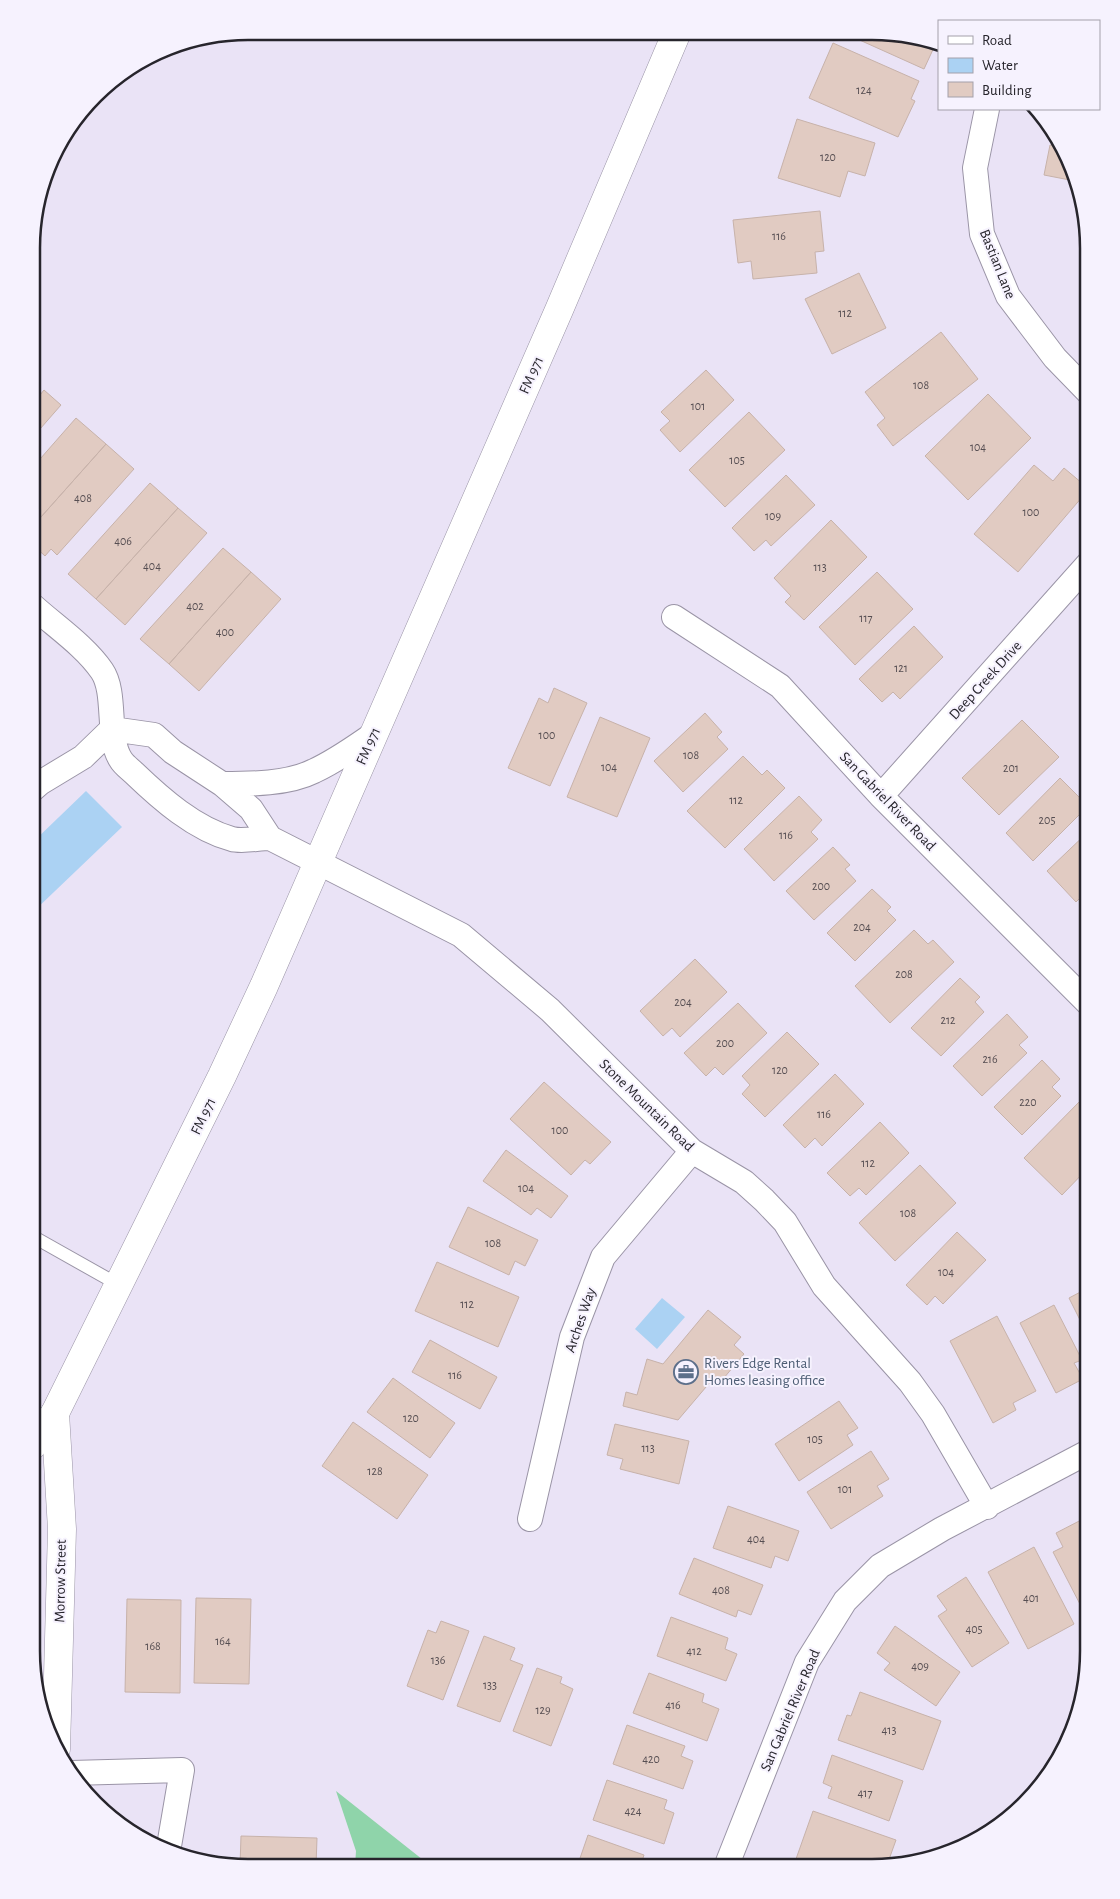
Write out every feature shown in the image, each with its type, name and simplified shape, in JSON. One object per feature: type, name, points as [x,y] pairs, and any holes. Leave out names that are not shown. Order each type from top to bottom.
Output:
[{"type":"main road","name":"FM 971","points":[[40,1434],[54,1413],[222,1076],[318,862],[559,310],[674,40]]},
{"type":"main road","name":"Morrow Street","points":[[54,1413],[62,1529],[56,1732]]},
{"type":"street","name":"Bastian Lane","points":[[987,110],[974,168],[982,234],[1008,296],[1055,358],[1080,383]]},
{"type":"street","name":"Deep Creek Drive","points":[[881,796],[1080,573]]},
{"type":"street","points":[[40,613],[103,672],[111,702],[112,729],[120,760],[155,793],[192,820],[233,840],[270,838],[251,808],[222,784],[173,752],[154,735],[112,729]]},
{"type":"street","name":"San Gabriel River Road","points":[[674,617],[780,686],[881,796],[1080,995]]},
{"type":"street","points":[[40,782],[83,756],[112,729]]},
{"type":"street","points":[[222,784],[271,782],[312,772],[336,760],[374,734]]},
{"type":"street","name":"Stone Mountain Road","points":[[270,838],[461,935],[550,1010],[692,1151],[744,1182],[785,1222],[824,1286],[910,1382],[933,1414],[987,1507]]},
{"type":"street","name":"Arches Way","points":[[530,1519],[572,1337],[603,1257],[692,1151]]},
{"type":"street","name":"San Gabriel River Road","points":[[729,1859],[807,1662],[845,1601],[880,1566],[942,1529],[1080,1456]]},
{"type":"street","points":[[79,1773],[182,1770],[169,1843]]},
{"type":"lane","points":[[40,1241],[119,1285]]},
{"type":"green space","points":[[336,1791],[422,1859],[355,1859],[356,1851]]},
{"type":"water","points":[[86,791],[122,827],[40,905],[40,835]]},
{"type":"water","points":[[662,1298],[685,1317],[657,1349],[635,1329]]},
{"type":"building","points":[[860,40],[886,40],[933,49],[924,69]]},
{"type":"building","points":[[833,43],[919,81],[911,99],[915,101],[898,137],[809,98]]},
{"type":"building","points":[[797,119],[875,143],[865,176],[848,171],[840,197],[778,178]]},
{"type":"building","points":[[1050,145],[1053,145],[1069,180],[1044,175]]},
{"type":"building","points":[[820,211],[824,251],[815,252],[817,273],[753,279],[751,261],[738,263],[733,220]]},
{"type":"building","points":[[859,273],[886,328],[832,354],[805,299]]},
{"type":"building","points":[[941,332],[978,379],[893,446],[877,425],[885,418],[865,392]]},
{"type":"building","points":[[706,370],[734,400],[680,452],[660,430],[670,421],[661,412]]},
{"type":"building","points":[[44,390],[61,405],[40,429],[40,395]]},
{"type":"building","points":[[988,394],[1031,438],[968,500],[925,456]]},
{"type":"building","points":[[749,412],[785,450],[725,507],[689,470]]},
{"type":"building","points":[[76,418],[106,444],[40,518],[40,459]]},
{"type":"building","points":[[106,444],[134,469],[57,555],[51,549],[45,556],[40,551],[40,518]]},
{"type":"building","points":[[1034,465],[1053,481],[1064,468],[1080,481],[1080,500],[1018,572],[974,534]]},
{"type":"building","points":[[786,475],[815,505],[771,546],[766,540],[754,551],[732,528]]},
{"type":"building","points":[[150,483],[178,508],[96,599],[68,574]]},
{"type":"building","points":[[178,508],[207,533],[125,625],[96,599]]},
{"type":"building","points":[[831,520],[867,557],[804,620],[785,602],[791,596],[774,578]]},
{"type":"building","points":[[223,548],[251,572],[169,664],[140,639]]},
{"type":"building","points":[[251,572],[281,599],[199,691],[169,664]]},
{"type":"building","points":[[877,572],[913,609],[855,665],[819,627]]},
{"type":"building","points":[[914,626],[943,657],[900,699],[893,692],[882,702],[859,679]]},
{"type":"building","points":[[554,688],[587,703],[550,786],[508,768],[539,698],[548,703]]},
{"type":"building","points":[[705,713],[722,732],[717,737],[728,749],[683,792],[654,761]]},
{"type":"building","points":[[600,717],[650,738],[617,817],[567,797]]},
{"type":"building","points":[[1022,720],[1059,757],[999,815],[962,778]]},
{"type":"building","points":[[743,756],[762,775],[767,770],[785,788],[725,848],[687,811]]},
{"type":"building","points":[[1060,778],[1080,798],[1080,814],[1033,861],[1006,833]]},
{"type":"building","points":[[799,796],[822,820],[811,832],[818,839],[774,881],[744,849]]},
{"type":"building","points":[[1080,840],[1080,898],[1076,902],[1047,871]]},
{"type":"building","points":[[833,847],[850,865],[845,869],[856,881],[814,920],[786,891]]},
{"type":"building","points":[[872,889],[891,907],[887,911],[896,920],[855,961],[827,933]]},
{"type":"building","points":[[914,930],[928,944],[933,940],[954,962],[890,1023],[855,986]]},
{"type":"building","points":[[695,959],[727,992],[680,1037],[672,1028],[663,1036],[640,1011]]},
{"type":"building","points":[[960,978],[980,997],[975,1002],[984,1012],[941,1056],[911,1028]]},
{"type":"building","points":[[738,1003],[767,1033],[723,1075],[715,1067],[706,1076],[684,1053]]},
{"type":"building","points":[[1007,1014],[1028,1037],[1019,1045],[1027,1053],[982,1096],[953,1066]]},
{"type":"building","points":[[787,1032],[819,1064],[765,1117],[742,1094],[750,1085],[742,1076]]},
{"type":"building","points":[[1042,1060],[1060,1079],[1052,1087],[1061,1096],[1022,1135],[994,1107]]},
{"type":"building","points":[[835,1074],[864,1104],[822,1146],[815,1138],[805,1148],[783,1125]]},
{"type":"building","points":[[544,1082],[611,1142],[590,1164],[585,1160],[571,1175],[510,1119]]},
{"type":"building","points":[[1080,1101],[1080,1176],[1062,1195],[1024,1158]]},
{"type":"building","points":[[880,1122],[909,1153],[866,1195],[859,1188],[850,1196],[827,1173]]},
{"type":"building","points":[[506,1150],[568,1196],[551,1218],[537,1208],[531,1215],[483,1181]]},
{"type":"building","points":[[920,1165],[956,1203],[895,1261],[859,1223]]},
{"type":"building","points":[[468,1207],[538,1240],[525,1266],[515,1261],[509,1275],[449,1247]]},
{"type":"building","points":[[957,1232],[986,1260],[943,1304],[935,1296],[927,1305],[906,1285]]},
{"type":"building","points":[[437,1262],[519,1297],[498,1347],[415,1311]]},
{"type":"building","points":[[1080,1292],[1080,1320],[1069,1298]]},
{"type":"building","points":[[1054,1305],[1080,1356],[1080,1361],[1074,1363],[1080,1374],[1080,1381],[1056,1393],[1020,1323]]},
{"type":"building","name":"Rivers Edge Rental Homes leasing office","points":[[708,1310],[741,1337],[734,1345],[744,1354],[718,1385],[712,1380],[678,1420],[623,1406],[626,1392],[637,1395],[647,1359],[663,1364]]},
{"type":"building","points":[[997,1316],[1036,1391],[1013,1403],[1016,1410],[993,1423],[950,1341]]},
{"type":"building","points":[[430,1340],[497,1377],[480,1409],[412,1372]]},
{"type":"building","points":[[393,1378],[455,1423],[430,1458],[367,1412]]},
{"type":"building","points":[[839,1401],[858,1428],[847,1435],[853,1445],[799,1481],[775,1444]]},
{"type":"building","points":[[353,1422],[428,1475],[397,1519],[322,1466]]},
{"type":"building","points":[[615,1424],[689,1441],[679,1484],[620,1469],[623,1459],[607,1455]]},
{"type":"building","points":[[871,1451],[889,1479],[877,1486],[883,1496],[831,1529],[807,1492]]},
{"type":"building","points":[[728,1506],[799,1531],[788,1561],[775,1556],[771,1568],[713,1548]]},
{"type":"building","points":[[1080,1521],[1080,1604],[1053,1552],[1063,1547],[1056,1533]]},
{"type":"building","points":[[1034,1547],[1074,1624],[1028,1649],[988,1572]]},
{"type":"building","points":[[694,1558],[763,1585],[751,1615],[738,1610],[736,1617],[679,1594]]},
{"type":"building","points":[[966,1577],[1009,1643],[972,1667],[938,1616],[947,1610],[937,1596]]},
{"type":"building","points":[[196,1598],[251,1599],[249,1684],[194,1683]]},
{"type":"building","points":[[127,1599],[181,1600],[180,1693],[125,1692]]},
{"type":"building","points":[[671,1617],[728,1638],[725,1649],[737,1654],[726,1681],[657,1656]]},
{"type":"building","points":[[441,1621],[469,1631],[443,1700],[407,1686],[428,1630],[436,1633]]},
{"type":"building","points":[[895,1626],[960,1672],[936,1706],[884,1670],[890,1663],[877,1653]]},
{"type":"building","points":[[484,1636],[515,1648],[510,1660],[523,1665],[500,1722],[457,1706]]},
{"type":"building","points":[[537,1668],[562,1677],[560,1683],[573,1689],[551,1746],[513,1731]]},
{"type":"building","points":[[649,1673],[704,1694],[702,1702],[719,1709],[707,1741],[633,1713]]},
{"type":"building","points":[[860,1692],[941,1721],[923,1770],[838,1740],[847,1715],[851,1716]]},
{"type":"building","points":[[627,1725],[685,1746],[681,1756],[693,1761],[683,1789],[613,1764]]},
{"type":"building","points":[[832,1755],[903,1781],[889,1821],[828,1798],[832,1787],[823,1783]]},
{"type":"building","points":[[607,1780],[667,1800],[664,1809],[674,1813],[664,1844],[593,1820]]},
{"type":"building","points":[[813,1811],[896,1840],[889,1858],[796,1859]]},
{"type":"building","points":[[588,1835],[644,1855],[643,1859],[580,1859]]},
{"type":"building","points":[[241,1836],[317,1838],[316,1859],[240,1859]]},
{"type":"place","name":"Rivers Edge Rental Homes leasing office","points":[[686,1372]]}]
